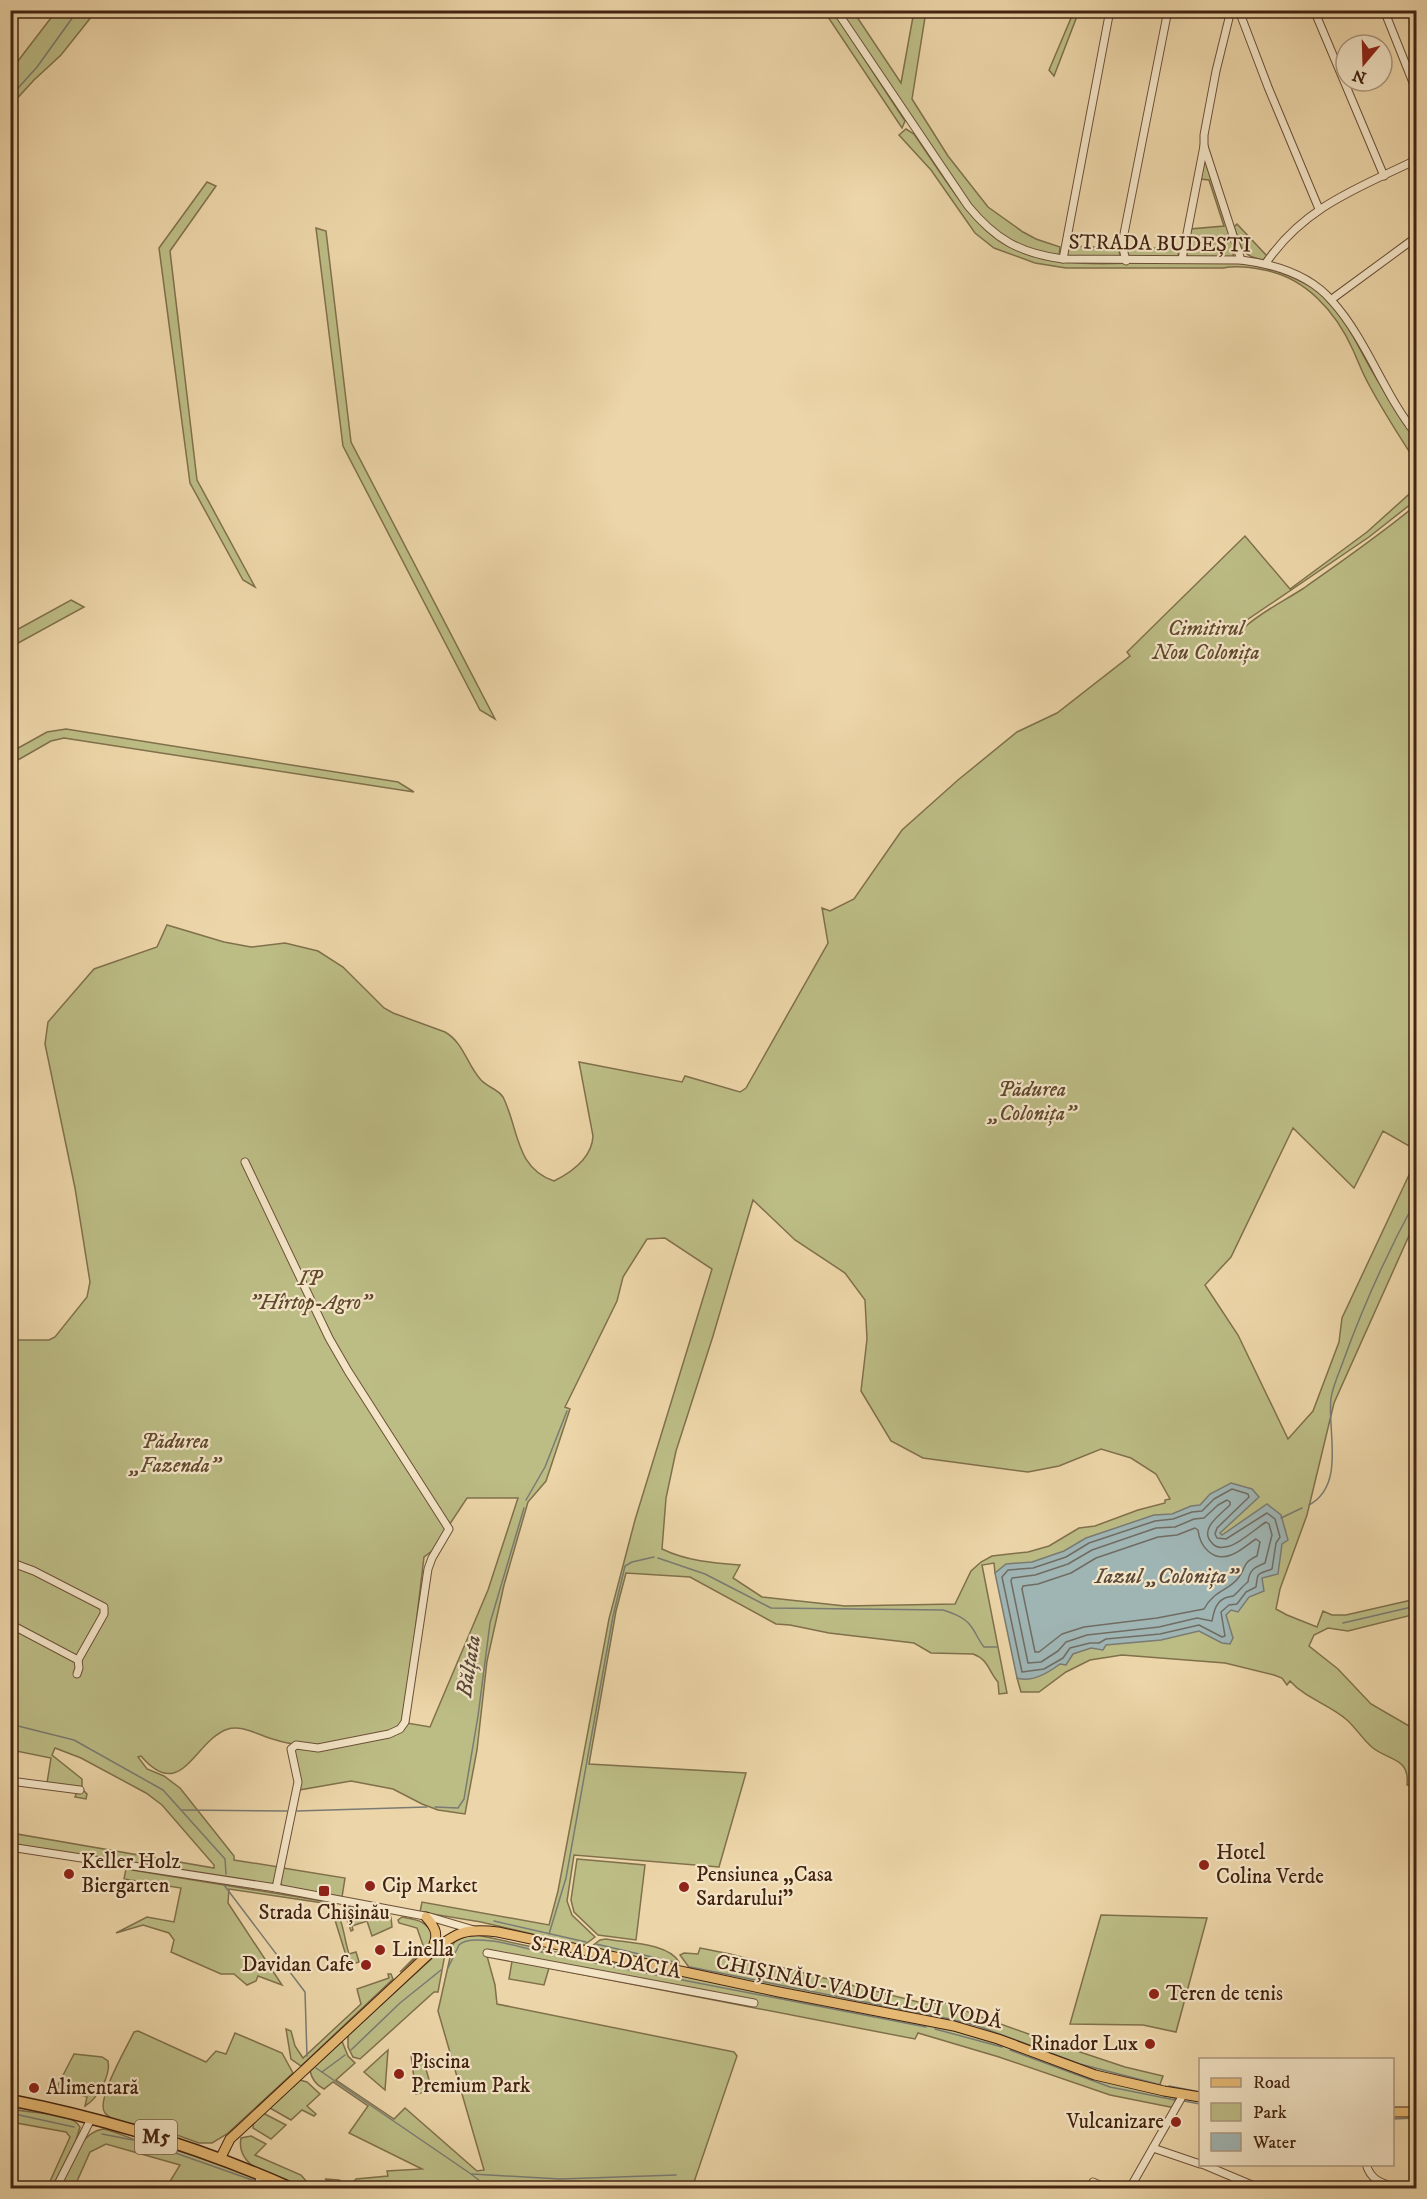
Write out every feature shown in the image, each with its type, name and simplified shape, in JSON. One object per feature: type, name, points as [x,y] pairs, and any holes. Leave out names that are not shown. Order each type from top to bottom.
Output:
[{"type":"highway","name":"M5","points":[[10,2100],[163,2139],[291,2188]]},
{"type":"main road","points":[[426,1917],[434,1924],[436,1933],[431,1952]]},
{"type":"main road","points":[[220,2159],[230,2139],[431,1952],[457,1933],[476,1931]]},
{"type":"main road","name":"CHIȘINĂU-VADUL LUI VODĂ","points":[[476,1931],[498,1932],[954,2026],[998,2039],[1095,2074],[1199,2097]]},
{"type":"main road","points":[[1394,2112],[1416,2112]]},
{"type":"street","name":"STRADA BUDEȘTI","points":[[836,10],[968,206],[1002,240],[1037,255],[1063,259],[1241,260],[1266,263],[1309,282],[1332,299],[1350,324],[1397,407],[1416,434]]},
{"type":"street","points":[[1063,259],[1110,10]]},
{"type":"street","points":[[1126,261],[1122,244],[1167,10]]},
{"type":"street","points":[[1182,259],[1216,71],[1231,10]]},
{"type":"street","points":[[1236,10],[1241,16],[1319,208]]},
{"type":"street","points":[[1314,10],[1384,176]]},
{"type":"street","points":[[1384,10],[1416,90]]},
{"type":"street","points":[[1204,146],[1241,260]]},
{"type":"street","points":[[1266,263],[1279,245],[1319,208],[1416,160]]},
{"type":"street","points":[[1332,299],[1411,241]]},
{"type":"street","points":[[1410,426],[1416,416]]},
{"type":"street","points":[[245,1162],[334,1346],[449,1529],[428,1569],[405,1722],[400,1729],[389,1734],[318,1748],[296,1745],[291,1749],[298,1782],[276,1888]]},
{"type":"street","points":[[10,1562],[34,1570],[104,1607],[104,1614],[78,1660],[79,1668],[76,1674]]},
{"type":"street","points":[[10,1624],[78,1660]]},
{"type":"street","points":[[10,1780],[81,1790]]},
{"type":"street","points":[[10,1847],[276,1888],[426,1917],[476,1931]]},
{"type":"street","name":"STRADA DACIA","points":[[486,1953],[754,2003]]},
{"type":"street","points":[[1130,2188],[1183,2095]]},
{"type":"street","points":[[56,2188],[91,2119]]},
{"type":"street","points":[[1153,2148],[1199,2163]]},
{"type":"street","points":[[1206,2166],[1259,2188]]},
{"type":"street","points":[[1367,2166],[1375,2185],[1397,2188]]},
{"type":"street","points":[[256,2188],[262,2175]]},
{"type":"street","points":[[1093,2182],[1106,2188]]},
{"type":"green space","points":[[57,10],[96,11],[61,55],[11,105],[11,70]]},
{"type":"green space","points":[[824,11],[833,11],[905,121],[902,128]]},
{"type":"green space","points":[[838,11],[853,11],[901,83],[914,11],[926,11],[912,99],[948,156],[988,207],[1023,232],[1060,247],[1059,256],[1032,250],[1003,237],[975,211]]},
{"type":"green space","points":[[1074,11],[1079,11],[1054,76],[1049,70]]},
{"type":"green space","points":[[906,129],[914,134],[970,213],[996,239],[1010,247],[1044,258],[1081,263],[1230,262],[1266,268],[1313,288],[1326,298],[1340,314],[1396,412],[1414,435],[1417,441],[1416,462],[1374,393],[1338,323],[1318,299],[1306,289],[1279,274],[1249,267],[1066,268],[1035,263],[994,248],[975,233],[931,170],[899,135]]},
{"type":"green space","points":[[1205,155],[1234,245],[1233,257],[1188,257],[1186,253],[1190,229],[1224,226],[1209,180],[1200,179]]},
{"type":"green space","points":[[207,182],[216,186],[170,251],[197,480],[255,587],[243,580],[190,483],[159,248]]},
{"type":"green space","points":[[1237,224],[1267,256],[1263,260],[1250,256],[1242,249],[1234,227]]},
{"type":"green space","points":[[316,228],[326,231],[351,442],[495,719],[480,710],[343,446]]},
{"type":"green space","points":[[1068,246],[1118,248],[1121,258],[1067,257]]},
{"type":"green space","points":[[1125,247],[1179,249],[1178,257],[1128,257]]},
{"type":"green space","points":[[1416,488],[1416,500],[1369,537],[1244,622],[1246,626],[1304,588],[1416,505],[1416,1150],[1383,1131],[1354,1188],[1293,1128],[1231,1257],[1205,1285],[1238,1335],[1288,1439],[1313,1411],[1339,1342],[1342,1318],[1416,1160],[1416,1220],[1334,1403],[1307,1515],[1280,1589],[1276,1609],[1317,1627],[1323,1611],[1332,1615],[1346,1615],[1416,1599],[1416,1614],[1348,1631],[1328,1628],[1314,1635],[1309,1646],[1338,1669],[1371,1704],[1416,1730],[1416,1787],[1407,1785],[1405,1770],[1398,1761],[1373,1748],[1347,1720],[1290,1681],[1287,1685],[1282,1678],[1274,1675],[1225,1663],[1122,1655],[1090,1660],[1066,1672],[1039,1692],[1021,1692],[1017,1678],[1040,1671],[1068,1644],[1121,1631],[1160,1626],[1181,1616],[1200,1588],[1212,1563],[1214,1546],[1208,1529],[1161,1526],[1134,1533],[1121,1540],[1109,1540],[1066,1567],[995,1573],[994,1563],[982,1565],[1007,1693],[999,1694],[998,1682],[988,1666],[973,1654],[931,1653],[914,1643],[776,1624],[690,1577],[626,1573],[616,1611],[589,1764],[746,1773],[719,1867],[574,1855],[567,1901],[572,1915],[595,1937],[583,1946],[481,1922],[420,1912],[422,1902],[549,1925],[558,1891],[609,1619],[635,1520],[712,1269],[665,1238],[647,1239],[623,1277],[617,1301],[565,1407],[570,1409],[546,1481],[528,1502],[504,1585],[487,1661],[477,1750],[465,1814],[438,1810],[393,1789],[351,1781],[299,1790],[300,1782],[293,1751],[298,1747],[319,1750],[367,1738],[395,1734],[407,1723],[430,1727],[488,1590],[518,1498],[467,1498],[432,1551],[424,1557],[406,1708],[402,1722],[397,1729],[382,1735],[352,1738],[317,1747],[280,1741],[246,1729],[228,1729],[216,1735],[187,1765],[167,1774],[155,1769],[141,1756],[138,1757],[147,1769],[164,1776],[180,1788],[234,1856],[234,1860],[279,1867],[275,1881],[271,1885],[11,1844],[11,1833],[214,1868],[214,1865],[162,1805],[146,1793],[81,1758],[55,1748],[52,1755],[82,1779],[82,1789],[87,1794],[86,1799],[75,1797],[81,1789],[47,1783],[51,1758],[11,1750],[11,1340],[49,1340],[55,1337],[87,1297],[90,1282],[75,1188],[45,1044],[48,1022],[94,969],[157,947],[167,925],[224,942],[251,947],[285,943],[318,951],[343,967],[384,1008],[445,1032],[457,1042],[481,1080],[503,1097],[525,1157],[541,1175],[554,1181],[580,1163],[592,1144],[593,1136],[579,1062],[682,1082],[685,1076],[740,1092],[746,1088],[828,943],[822,908],[830,911],[854,899],[902,830],[1017,732],[1057,713],[1130,656],[1127,652],[1245,536],[1290,589],[1367,532]],"holes":[[[753,1200],[795,1240],[845,1273],[865,1300],[867,1339],[861,1391],[891,1441],[923,1458],[1028,1472],[1059,1466],[1101,1449],[1131,1458],[1156,1474],[1170,1499],[1165,1500],[1165,1503],[1095,1526],[1079,1528],[1049,1546],[1028,1552],[992,1556],[971,1571],[955,1604],[845,1606],[762,1597],[733,1578],[740,1565],[691,1559],[662,1549],[666,1498],[676,1451]]]},
{"type":"green space","points":[[71,600],[84,607],[11,647],[11,633]]},
{"type":"green space","points":[[66,729],[398,782],[414,792],[64,738],[51,741],[11,764],[11,752],[47,732]]},
{"type":"green space","points":[[577,1859],[645,1865],[636,1940],[598,1935],[574,1912],[571,1900]]},
{"type":"green space","points":[[283,1868],[345,1878],[342,1897],[283,1886],[280,1883]]},
{"type":"green space","points":[[126,1869],[329,1902],[338,1914],[349,1954],[356,1952],[359,1962],[349,1965],[330,1904],[229,1889],[228,1903],[282,1985],[258,1976],[256,1981],[247,1985],[234,1974],[221,1974],[171,1952],[174,1940],[169,1933],[143,1925],[116,1933],[147,1917],[174,1922],[181,1888],[124,1879]]},
{"type":"green space","points":[[348,1906],[388,1914],[391,1917],[392,1927],[372,1936],[367,1921],[352,1926],[351,1931],[343,1909]]},
{"type":"green space","points":[[1101,1915],[1207,1918],[1176,2032],[1143,2025],[1070,2024]]},
{"type":"green space","points":[[402,1917],[420,1921],[433,1934],[429,1946],[400,1972],[424,1948],[417,1928],[399,1923],[398,1920]]},
{"type":"green space","points":[[477,1935],[942,2027],[1175,2097],[1175,2106],[1170,2107],[1110,2095],[999,2057],[918,2033],[915,2039],[549,1968],[544,1985],[509,1979],[512,1961],[487,1956],[495,1985],[497,2004],[734,2052],[737,2056],[693,2185],[759,2184],[775,2188],[345,2188],[325,2179],[339,2180],[350,2186],[356,2179],[388,2176],[387,2171],[422,2169],[349,2133],[368,2106],[333,2082],[324,2089],[313,2080],[310,2071],[342,2041],[348,2056],[355,2063],[336,2080],[394,2119],[405,2108],[477,2171],[484,2170],[438,2011],[453,1944],[461,1938]]},
{"type":"green space","points":[[600,1940],[657,1947],[674,1956],[679,1962],[678,1968],[591,1947]]},
{"type":"green space","points":[[700,1948],[926,2004],[954,2003],[970,2013],[1065,2047],[1125,2067],[1163,2076],[1159,2087],[1088,2069],[1015,2042],[691,1970],[680,1955],[698,1954]]},
{"type":"green space","points":[[439,1952],[445,1954],[438,1992],[434,1992],[360,2059],[353,2057],[348,2047],[348,2035]]},
{"type":"green space","points":[[388,1974],[391,1974],[393,1979],[301,2066],[291,2059],[286,2029],[291,2031],[295,2046],[303,2058],[361,2004],[357,1989],[389,1978]]},
{"type":"green space","points":[[138,2031],[206,2062],[216,2051],[226,2054],[235,2033],[282,2053],[293,2073],[227,2134],[212,2143],[199,2143],[146,2124],[145,2126],[118,2121],[105,2113],[104,2097],[108,2086],[134,2032]]},
{"type":"green space","points":[[388,2050],[385,2090],[364,2072]]},
{"type":"green space","points":[[421,2052],[432,2090],[416,2094],[411,2055]]},
{"type":"green space","points":[[74,2054],[102,2057],[108,2061],[107,2073],[102,2086],[90,2103],[85,2106],[87,2097],[57,2087]]},
{"type":"green space","points":[[300,2080],[307,2082],[320,2094],[307,2106],[316,2114],[314,2116],[302,2110],[291,2120],[270,2108]]},
{"type":"green space","points":[[10,2108],[59,2115],[75,2122],[80,2127],[52,2188],[47,2188],[70,2137],[66,2132],[11,2122]]},
{"type":"green space","points":[[263,2113],[286,2125],[271,2139],[253,2128],[253,2124]]},
{"type":"green space","points":[[103,2129],[259,2177],[254,2188],[166,2188],[180,2165],[106,2144],[90,2152],[74,2188],[59,2188],[81,2144],[94,2132]]},
{"type":"green space","points":[[251,2136],[266,2144],[255,2155],[301,2175],[307,2182],[307,2188],[301,2188],[271,2176],[252,2165],[245,2158],[241,2149],[241,2138]]},
{"type":"water","name":"Iazul „Colonița”","points":[[1231,1483],[1252,1489],[1259,1497],[1220,1533],[1222,1535],[1267,1504],[1281,1515],[1288,1540],[1282,1544],[1278,1574],[1262,1578],[1264,1591],[1249,1597],[1238,1612],[1231,1610],[1226,1615],[1233,1638],[1230,1644],[1222,1643],[1199,1631],[1161,1640],[1106,1645],[1103,1650],[1091,1648],[1073,1654],[1066,1665],[1060,1664],[1040,1676],[1028,1679],[1017,1678],[995,1573],[1006,1564],[1032,1562],[1064,1551],[1086,1538],[1154,1515],[1172,1514],[1191,1506],[1200,1505],[1210,1494]]},
{"type":"waterway","points":[[10,97],[37,67],[78,10]]},
{"type":"waterway","points":[[1309,1505],[1320,1496],[1331,1471],[1330,1411],[1335,1383],[1377,1278],[1416,1200]]},
{"type":"waterway","name":"Bălţata","points":[[526,1500],[545,1467],[567,1411]]},
{"type":"waterway","name":"Bălţata","points":[[435,1807],[458,1808],[464,1799],[490,1623],[524,1508]]},
{"type":"waterway","points":[[1281,1518],[1302,1508]]},
{"type":"waterway","points":[[549,1934],[566,1878],[613,1616],[625,1566],[654,1557]]},
{"type":"waterway","points":[[658,1558],[705,1574],[771,1608],[943,1610],[967,1622],[984,1647],[997,1647]]},
{"type":"waterway","points":[[1343,1623],[1416,1606]]},
{"type":"waterway","name":"Bălţata","points":[[10,1724],[74,1740],[163,1790],[225,1859],[226,1874]]},
{"type":"waterway","name":"Bălţata","points":[[297,1811],[427,1807]]},
{"type":"waterway","name":"Bălţata","points":[[182,1810],[287,1811]]},
{"type":"waterway","points":[[224,1885],[305,1992],[307,2056]]},
{"type":"waterway","points":[[494,1921],[586,1942]]},
{"type":"waterway","points":[[448,1968],[459,1945],[466,1941],[488,1941],[550,1954]]},
{"type":"waterway","points":[[596,1944],[678,1963]]},
{"type":"waterway","points":[[558,1956],[926,2027]]},
{"type":"waterway","points":[[690,1967],[978,2026],[1080,2064],[1161,2085]]},
{"type":"waterway","points":[[351,2050],[400,2003],[441,1970]]},
{"type":"waterway","points":[[935,2029],[1002,2047]]},
{"type":"waterway","points":[[1010,2050],[1110,2087],[1175,2100]]},
{"type":"waterway","points":[[322,2072],[345,2055]]},
{"type":"waterway","points":[[316,2068],[489,2188]]},
{"type":"waterway","points":[[1169,2086],[1199,2092]]},
{"type":"waterway","points":[[1184,2101],[1199,2104]]},
{"type":"waterway","points":[[10,2113],[74,2127]]},
{"type":"waterway","points":[[1394,2119],[1416,2118]]},
{"type":"waterway","points":[[102,2134],[133,2140]]},
{"type":"waterway","points":[[164,2149],[255,2181]]},
{"type":"waterway","points":[[472,2174],[560,2179],[676,2175]]},
{"type":"waterway","points":[[263,2184],[274,2188]]},
{"type":"place","name":"Hotel Colina Verde","points":[[1204,1865]]},
{"type":"place","name":"Keller Holz Biergarten","points":[[69,1874]]},
{"type":"place","name":"Cip Market","points":[[370,1886]]},
{"type":"place","name":"Pensiunea „Casa Sardarului”","points":[[684,1887]]},
{"type":"place","name":"Strada Chișinău","points":[[324,1891]]},
{"type":"place","name":"Linella","points":[[380,1950]]},
{"type":"place","name":"Davidan Cafe","points":[[366,1965]]},
{"type":"place","name":"Teren de tenis","points":[[1154,1994]]},
{"type":"place","name":"Rinador Lux","points":[[1150,2044]]},
{"type":"place","name":"Piscina Premium Park","points":[[399,2074]]},
{"type":"place","name":"Alimentară","points":[[34,2088]]},
{"type":"place","name":"Vulcanizare","points":[[1176,2122]]},
{"type":"park label","name":"Cimitirul Nou Colonița","points":[[1206,641]]},
{"type":"park label","name":"Pădurea „Colonița”","points":[[1032,1102]]},
{"type":"park label","name":"IP ”Hîrtop-Agro”","points":[[310,1291]]},
{"type":"park label","name":"Pădurea „Fazenda”","points":[[175,1454]]}]
